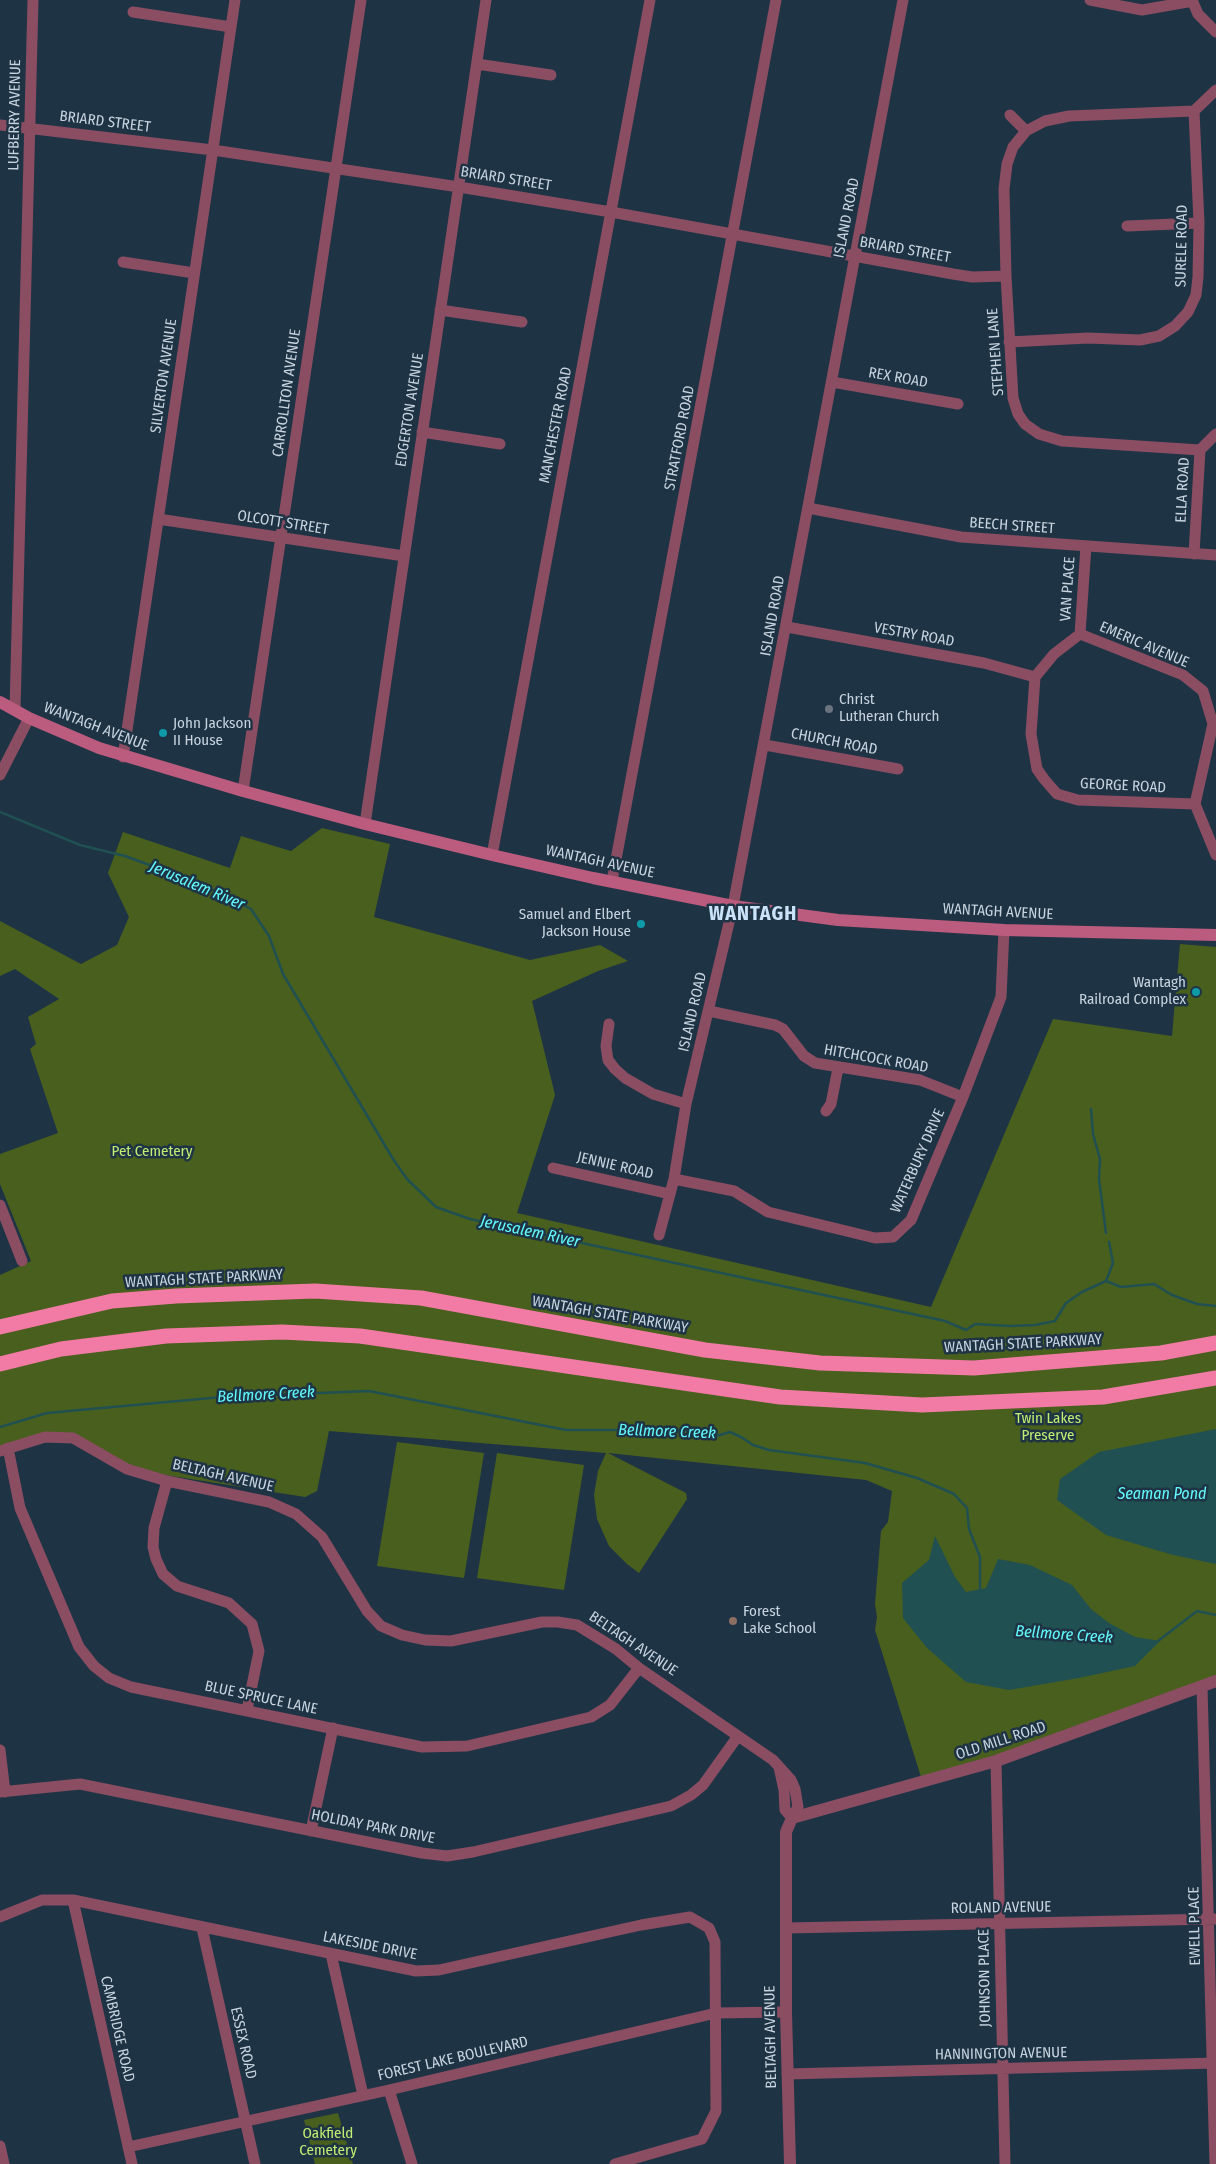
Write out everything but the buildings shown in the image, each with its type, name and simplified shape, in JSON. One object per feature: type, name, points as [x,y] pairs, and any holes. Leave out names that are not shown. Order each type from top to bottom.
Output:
[{"type":"highway","name":"WANTAGH STATE PARKWAY","points":[[0,1327],[112,1301],[176,1296],[315,1290],[421,1298],[705,1350],[820,1363],[974,1368],[1161,1353],[1216,1343]]},
{"type":"highway","points":[[0,1364],[61,1349],[166,1336],[282,1332],[360,1336],[780,1397],[922,1405],[1103,1397],[1216,1378]]},
{"type":"main road","name":"WANTAGH AVENUE","points":[[0,702],[29,718],[123,756],[244,791],[365,824],[492,855],[733,906],[838,920],[1004,930],[1216,935]]},
{"type":"street","name":"LUFBERRY AVENUE","points":[[15,710],[33,0]]},
{"type":"street","name":"SILVERTON AVENUE","points":[[123,756],[235,0]]},
{"type":"street","name":"CARROLLTON AVENUE","points":[[244,791],[361,0]]},
{"type":"street","name":"EDGERTON AVENUE","points":[[365,824],[486,0]]},
{"type":"street","name":"MANCHESTER ROAD","points":[[492,855],[650,0]]},
{"type":"street","name":"STRATFORD ROAD","points":[[612,881],[776,0]]},
{"type":"street","name":"ISLAND ROAD","points":[[659,1235],[674,1179],[686,1104],[733,906],[903,0]]},
{"type":"street","points":[[1090,0],[1142,10],[1192,1],[1198,14],[1216,32]]},
{"type":"street","points":[[133,12],[231,27]]},
{"type":"street","points":[[477,64],[551,75]]},
{"type":"street","points":[[1194,111],[1216,90]]},
{"type":"street","name":"STEPHEN LANE","points":[[1194,111],[1069,116],[1045,121],[1026,131],[1013,147],[1007,164],[1004,190],[1009,342],[1014,398],[1018,414],[1025,424],[1039,434],[1062,441],[1200,450]]},
{"type":"street","name":"SURELE ROAD","points":[[1009,342],[1088,338],[1140,340],[1159,336],[1175,326],[1188,312],[1196,296],[1198,277],[1194,111]]},
{"type":"street","points":[[1010,115],[1026,131]]},
{"type":"street","name":"BRIARD STREET","points":[[0,126],[213,150],[336,168],[611,212],[962,275],[1006,276]]},
{"type":"street","points":[[1127,226],[1198,223]]},
{"type":"street","points":[[123,262],[194,273]]},
{"type":"street","points":[[440,310],[522,322]]},
{"type":"street","name":"REX ROAD","points":[[832,382],[958,404]]},
{"type":"street","points":[[422,432],[500,444]]},
{"type":"street","name":"ELLA ROAD","points":[[1194,554],[1200,450],[1216,434]]},
{"type":"street","name":"BEECH STREET","points":[[808,508],[961,537],[1216,555]]},
{"type":"street","name":"OLCOTT STREET","points":[[158,519],[404,556]]},
{"type":"street","name":"VAN PLACE","points":[[1080,634],[1086,546]]},
{"type":"street","name":"VESTRY ROAD","points":[[786,627],[984,663],[1035,677]]},
{"type":"street","points":[[1035,677],[1054,654],[1080,634]]},
{"type":"street","name":"EMERIC AVENUE","points":[[1080,634],[1183,675],[1203,691],[1212,724],[1195,804]]},
{"type":"street","name":"GEORGE ROAD","points":[[1035,677],[1031,734],[1037,769],[1057,794],[1078,800],[1195,804]]},
{"type":"street","points":[[0,775],[29,718]]},
{"type":"street","name":"CHURCH ROAD","points":[[764,745],[898,770]]},
{"type":"street","points":[[1195,804],[1216,854]]},
{"type":"street","name":"WATERBURY DRIVE","points":[[674,1179],[734,1191],[768,1212],[875,1238],[893,1237],[912,1220],[963,1098],[1001,997],[1004,930]]},
{"type":"street","name":"HITCHCOCK ROAD","points":[[709,1011],[775,1025],[789,1035],[809,1060],[838,1068],[920,1080],[963,1098]]},
{"type":"street","points":[[609,1024],[606,1046],[608,1060],[615,1070],[653,1094],[686,1104]]},
{"type":"street","points":[[826,1111],[831,1104],[838,1068]]},
{"type":"street","name":"JENNIE ROAD","points":[[553,1168],[670,1194]]},
{"type":"street","points":[[0,1205],[22,1261]]},
{"type":"street","name":"BELTAGH AVENUE","points":[[4,1450],[45,1437],[72,1438],[127,1469],[167,1481],[269,1502],[296,1514],[322,1537],[367,1612],[381,1626],[402,1635],[425,1640],[451,1641],[542,1622],[568,1623],[594,1634],[639,1668],[766,1753],[790,1780],[798,1799],[798,1807],[786,1832],[786,2012],[790,2164]]},
{"type":"street","name":"BLUE SPRUCE LANE","points":[[4,1450],[25,1522],[79,1647],[94,1666],[109,1678],[131,1687],[422,1747],[467,1746],[591,1717],[610,1704],[639,1668]]},
{"type":"street","points":[[167,1481],[154,1528],[153,1547],[156,1559],[163,1574],[177,1586],[229,1603],[252,1624],[259,1651],[247,1710]]},
{"type":"street","name":"OLD MILL ROAD","points":[[792,1818],[996,1761],[1216,1681]]},
{"type":"street","name":"EWELL PLACE","points":[[1202,1686],[1211,1795],[1215,2164]]},
{"type":"street","points":[[311,1830],[333,1728]]},
{"type":"street","name":"HOLIDAY PARK DRIVE","points":[[2,1792],[80,1784],[422,1853],[447,1856],[473,1852],[671,1806],[691,1795],[703,1785],[738,1736]]},
{"type":"street","points":[[0,1750],[2,1792]]},
{"type":"street","name":"JOHNSON PLACE","points":[[996,1761],[1005,2164]]},
{"type":"street","name":"LAKESIDE DRIVE","points":[[0,1917],[42,1900],[73,1900],[416,1971],[439,1970],[641,1925],[690,1917],[708,1928],[716,1942],[716,2111],[702,2139],[616,2164]]},
{"type":"street","name":"CAMBRIDGE ROAD","points":[[73,1900],[132,2164]]},
{"type":"street","name":"ROLAND AVENUE","points":[[787,1928],[1213,1919]]},
{"type":"street","name":"ESSEX ROAD","points":[[202,1928],[255,2164]]},
{"type":"street","points":[[331,1954],[363,2094]]},
{"type":"street","name":"FOREST LAKE BOULEVARD","points":[[128,2147],[388,2090],[716,2013],[786,2012]]},
{"type":"street","name":"HANNINGTON AVENUE","points":[[787,2074],[1214,2064]]},
{"type":"street","points":[[388,2090],[412,2164]]},
{"type":"street","points":[[0,2146],[4,2164]]},
{"type":"green space","name":"Twin Lakes Preserve","points":[[322,828],[390,844],[374,917],[530,960],[600,945],[628,961],[598,971],[532,1001],[555,1095],[517,1213],[931,1307],[1053,1019],[1172,1036],[1180,944],[1216,947],[1216,1677],[962,1768],[921,1777],[875,1630],[877,1617],[875,1604],[881,1531],[888,1522],[892,1491],[866,1480],[608,1453],[686,1493],[687,1499],[639,1573],[609,1546],[597,1519],[594,1495],[598,1471],[606,1453],[329,1431],[317,1491],[305,1497],[127,1469],[72,1438],[45,1437],[0,1451],[0,1275],[31,1261],[0,1184],[0,1154],[58,1133],[30,1049],[36,1044],[28,1017],[59,999],[15,969],[0,976],[0,921],[81,964],[117,945],[129,917],[108,873],[123,832],[230,868],[241,836],[291,851]]},
{"type":"green space","points":[[397,1442],[484,1453],[464,1578],[377,1566]]},
{"type":"green space","points":[[497,1453],[584,1465],[564,1590],[477,1578]]},
{"type":"green space","name":"Oakfield Cemetery","points":[[338,2113],[353,2164],[315,2164],[304,2120]]},
{"type":"water","name":"Seaman Pond","points":[[1216,1429],[1216,1564],[1173,1555],[1106,1535],[1057,1500],[1060,1479],[1099,1452]]},
{"type":"water","points":[[935,1536],[955,1577],[966,1592],[986,1588],[998,1559],[1030,1565],[1072,1585],[1091,1609],[1109,1623],[1135,1637],[1160,1641],[1135,1666],[1079,1678],[1009,1690],[966,1682],[927,1648],[903,1618],[902,1583],[929,1560]]},
{"type":"waterway","name":"Jerusalem River","points":[[0,812],[80,845],[125,856],[201,884],[251,909],[269,936],[283,974],[393,1159],[407,1179],[436,1207],[470,1219],[945,1321],[966,1330],[975,1324],[1010,1326],[1035,1325],[1055,1321],[1066,1303],[1082,1292],[1106,1281],[1121,1287],[1154,1284],[1172,1295],[1197,1304],[1216,1306]]},
{"type":"waterway","points":[[1091,1109],[1093,1134],[1100,1159],[1099,1179],[1106,1233]]},
{"type":"waterway","points":[[1106,1281],[1113,1263],[1109,1242]]},
{"type":"waterway","name":"Bellmore Creek","points":[[0,1427],[47,1413],[222,1397],[369,1391],[566,1430],[685,1430],[713,1437],[730,1432],[753,1445],[769,1450],[865,1463],[917,1478],[954,1494],[967,1508],[969,1529],[980,1557],[980,1591]]},
{"type":"waterway","name":"Bellmore Creek","points":[[1158,1641],[1197,1611],[1216,1615]]},
{"type":"place","name":"Christ Lutheran Church","points":[[829,709]]},
{"type":"place","name":"John Jackson II House","points":[[163,733]]},
{"type":"place","name":"Samuel and Elbert Jackson House","points":[[641,924]]},
{"type":"place","name":"Wantagh Railroad Complex","points":[[1196,992]]},
{"type":"place","name":"Forest Lake School","points":[[733,1621]]},
{"type":"district","name":"WANTAGH","points":[[753,914]]},
{"type":"park label","name":"Pet Cemetery","points":[[152,1152]]}]
